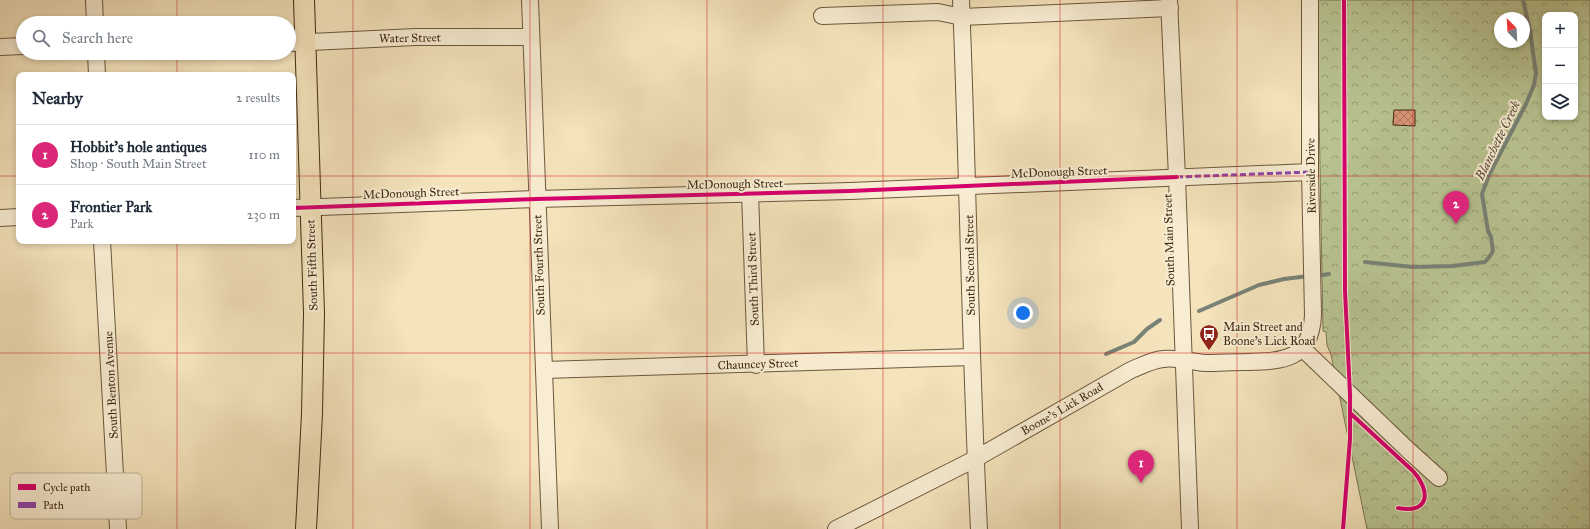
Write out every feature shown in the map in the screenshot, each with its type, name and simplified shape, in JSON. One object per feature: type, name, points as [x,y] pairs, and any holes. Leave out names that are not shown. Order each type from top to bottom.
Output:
[{"type":"main road","name":"South Fifth Street","points":[[304,0],[297,43],[301,208],[314,313],[312,410],[306,529]]},
{"type":"street","points":[[94,0],[95,16]]},
{"type":"street","name":"South Fourth Street","points":[[530,0],[536,199],[550,529]]},
{"type":"street","name":"South Second Street","points":[[961,0],[968,186],[975,459],[979,529]]},
{"type":"street","name":"Riverside Drive","points":[[1302,348],[1311,334],[1313,309],[1310,172],[1310,0]]},
{"type":"street","points":[[822,16],[938,12],[962,17],[1169,4]]},
{"type":"street","name":"South Main Street","points":[[1169,4],[1190,529]]},
{"type":"street","name":"Water Street","points":[[297,43],[416,37],[530,37]]},
{"type":"street","points":[[0,47],[16,46]]},
{"type":"street","points":[[96,60],[97,72]]},
{"type":"street","name":"McDonough Street","points":[[301,208],[536,199],[850,191],[1310,172]]},
{"type":"street","name":"South Third Street","points":[[750,193],[756,365]]},
{"type":"street","points":[[0,218],[16,217]]},
{"type":"street","name":"South Benton Avenue","points":[[102,244],[115,473]]},
{"type":"street","points":[[1302,348],[1419,461],[1439,478]]},
{"type":"street","name":"Boone's Lick Road","points":[[836,529],[975,459],[1131,370],[1163,359],[1183,359],[1206,363],[1278,361],[1295,354],[1302,348]]},
{"type":"street","name":"Chauncey Street","points":[[544,370],[756,365],[972,357]]},
{"type":"street","name":"South Benton Avenue","points":[[117,519],[118,529]]},
{"type":"green space","points":[[1317,0],[1590,0],[1590,529],[1367,529],[1331,355],[1327,345],[1326,332],[1323,331]]},
{"type":"building","points":[[1394,110],[1415,110],[1415,126],[1393,125]]},
{"type":"waterway","name":"Blanchette Creek","points":[[1365,262],[1413,267],[1453,266],[1485,262],[1490,256],[1493,251],[1482,194],[1489,175],[1526,104],[1534,85],[1536,73],[1530,31],[1523,0]]},
{"type":"waterway","name":"Blanchette Creek","points":[[1316,276],[1329,274]]},
{"type":"waterway","name":"Blanchette Creek","points":[[1199,311],[1259,285],[1284,279],[1309,276]]},
{"type":"waterway","points":[[1106,354],[1134,342],[1147,329],[1160,320]]},
{"type":"marked path","points":[[1177,177],[1310,172]]},
{"type":"cycle path","points":[[1343,529],[1350,439],[1350,394],[1345,291],[1344,0]]},
{"type":"cycle path","points":[[296,208],[536,199],[850,191],[1177,177]]},
{"type":"cycle path","points":[[1350,413],[1413,471],[1423,486],[1425,493],[1422,504],[1416,508],[1398,508]]},
{"type":"place","name":"Frontier Park","points":[[1456,224]]},
{"type":"place","name":"Main Street and Boone's Lick Road","points":[[1209,351]]},
{"type":"place","name":"Hobbit's hole antiques","points":[[1141,483]]}]
